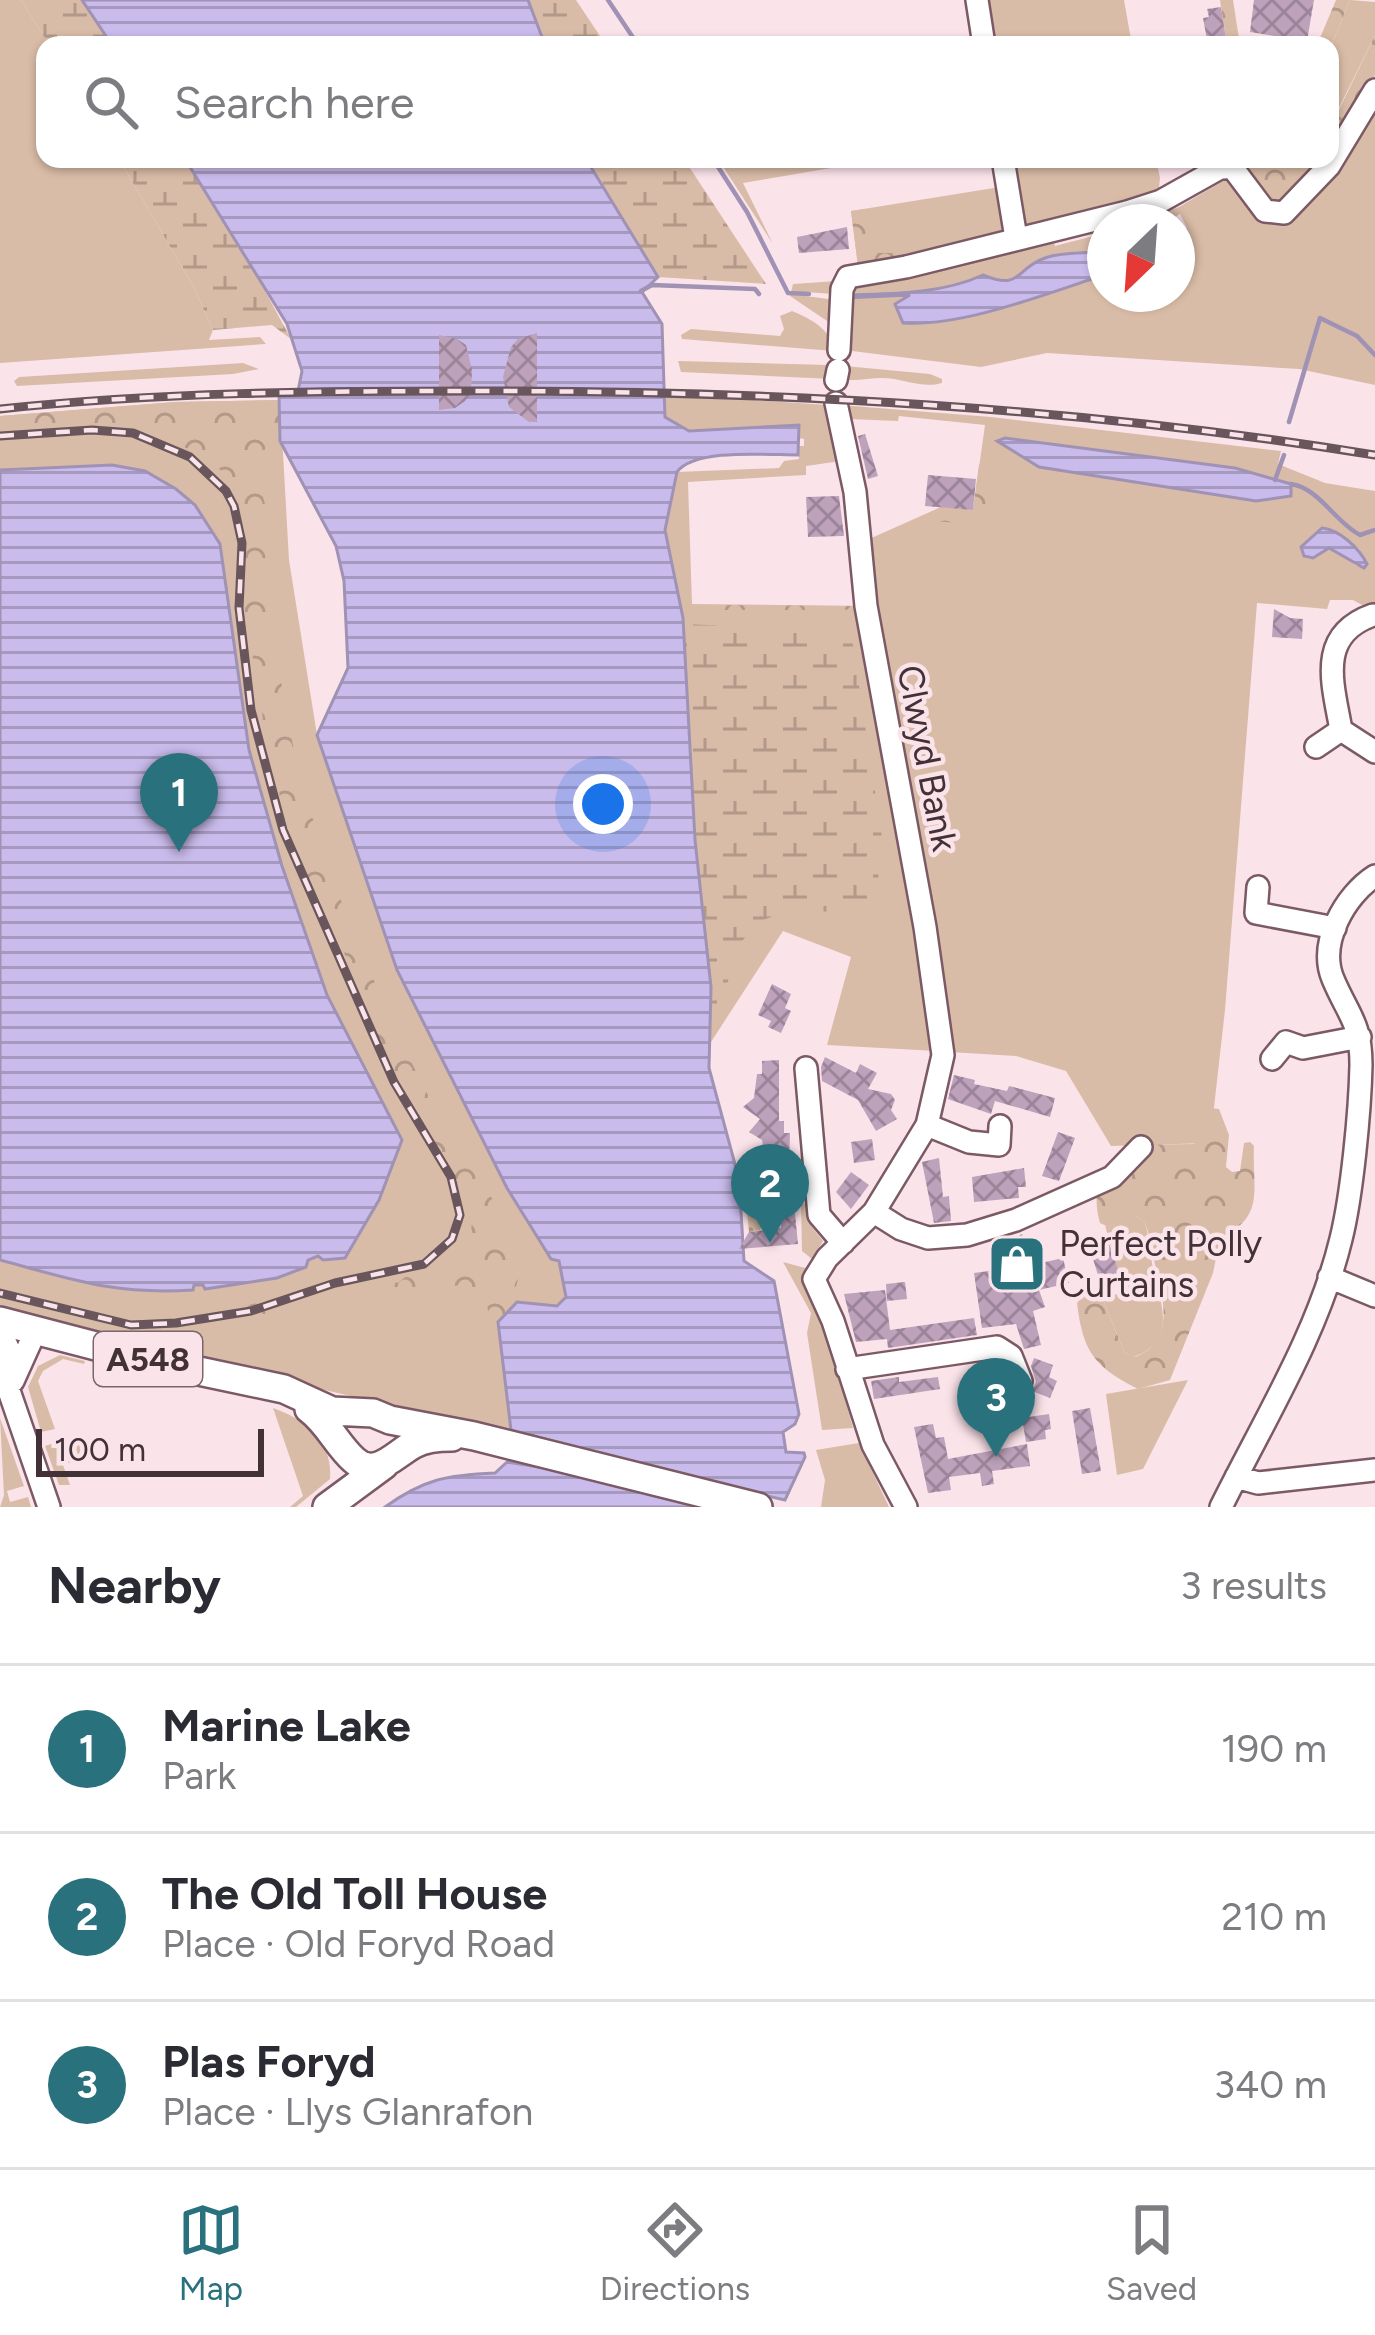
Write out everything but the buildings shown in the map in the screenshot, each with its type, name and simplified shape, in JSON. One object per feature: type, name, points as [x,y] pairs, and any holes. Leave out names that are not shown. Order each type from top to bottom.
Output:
[{"type":"main road","name":"A548","points":[[0,1321],[298,1394],[332,1412],[474,1436],[757,1507]]},
{"type":"main road","name":"A548","points":[[261,1385],[314,1412],[363,1466],[388,1462],[419,1441],[474,1436]]},
{"type":"main road","points":[[316,1507],[341,1482],[351,1423],[378,1417],[399,1444],[388,1462],[327,1507]]},
{"type":"street","points":[[976,0],[982,36]]},
{"type":"street","points":[[1339,149],[1375,90]]},
{"type":"street","points":[[1004,168],[1016,238],[1144,207],[1221,168]]},
{"type":"street","points":[[1233,168],[1265,211],[1285,213],[1327,168]]},
{"type":"street","name":"Clwyd Bank","points":[[847,1369],[814,1279],[817,1269],[874,1212],[927,1125],[941,1076],[941,1024],[866,605],[837,376],[841,298],[848,277],[1016,238]]},
{"type":"street","points":[[1372,615],[1345,620],[1330,669],[1341,730],[1375,752]]},
{"type":"street","points":[[1316,747],[1341,730]]},
{"type":"street","points":[[1221,1507],[1309,1329],[1342,1237],[1360,1037],[1330,967],[1335,928],[1348,901],[1375,876]]},
{"type":"street","points":[[1258,887],[1249,911],[1335,928]]},
{"type":"street","points":[[1280,1042],[1303,1048],[1360,1037]]},
{"type":"street","points":[[806,1068],[822,1129],[819,1215],[843,1243]]},
{"type":"street","points":[[927,1125],[969,1142],[1007,1138]]},
{"type":"street","points":[[874,1212],[901,1229],[928,1238],[967,1235],[1016,1220],[1042,1204],[1112,1177],[1141,1148]]},
{"type":"street","points":[[1351,1162],[1375,1161]]},
{"type":"street","points":[[1329,1277],[1375,1296]]},
{"type":"street","points":[[0,1330],[9,1350],[6,1378],[10,1393],[49,1507]]},
{"type":"street","points":[[10,1393],[36,1330]]},
{"type":"street","points":[[906,1507],[873,1444],[847,1369],[998,1347],[1011,1356],[1021,1381]]},
{"type":"street","points":[[1236,1477],[1258,1483],[1375,1470]]},
{"type":"green space","points":[[0,0],[21,0],[43,36],[36,36],[36,168],[124,168],[193,286],[213,330],[209,340],[260,337],[266,344],[0,363]]},
{"type":"green space","points":[[21,0],[82,0],[106,36],[43,36]]},
{"type":"green space","points":[[311,0],[576,0],[600,36],[421,36]]},
{"type":"green space","points":[[984,0],[1124,0],[1130,36],[989,36]]},
{"type":"green space","points":[[1220,0],[1233,0],[1239,36],[1226,36]]},
{"type":"green space","points":[[1336,0],[1350,0],[1335,36],[1321,36]]},
{"type":"green space","points":[[1350,0],[1375,2],[1375,35],[1339,108],[1339,36],[1335,36]]},
{"type":"green space","points":[[1375,35],[1375,75],[1339,134],[1339,110]]},
{"type":"green space","points":[[1375,107],[1375,385],[1299,369],[1047,353],[981,367],[844,350],[846,298],[910,295],[903,299],[916,324],[1087,280],[1087,312],[1195,312],[1195,204],[1184,204],[1233,175],[1290,217],[1339,166]]},
{"type":"green space","points":[[124,168],[191,168],[234,234],[291,339],[272,325],[213,330],[193,286]]},
{"type":"green space","points":[[549,168],[690,168],[766,284],[658,277],[641,291]]},
{"type":"green space","points":[[724,168],[831,168],[743,183],[773,244]]},
{"type":"green space","points":[[1012,168],[1158,168],[1158,197],[1130,204],[1087,204],[1087,215],[1033,228],[1023,225]]},
{"type":"green space","points":[[1244,168],[1314,168],[1276,209]]},
{"type":"green space","points":[[1000,187],[1006,227],[999,239],[858,266],[851,211]]},
{"type":"green space","points":[[864,209],[871,253],[904,253],[907,259],[858,266],[851,211]]},
{"type":"green space","points":[[1087,238],[1087,254],[1045,261],[1016,281],[1001,283],[983,275],[934,289],[846,295],[846,286],[969,263],[1053,239],[1055,246]]},
{"type":"green space","points":[[837,281],[833,294],[806,292],[805,296],[836,300],[830,323],[790,296],[793,284]]},
{"type":"green space","points":[[792,311],[824,331],[834,351],[682,339],[681,335],[691,329],[780,336],[784,329],[780,316]]},
{"type":"green space","points":[[678,361],[827,365],[832,368],[832,379],[681,372]]},
{"type":"green space","points":[[243,363],[259,369],[17,386],[14,381],[19,377]]},
{"type":"green space","points":[[845,366],[930,374],[942,383],[842,379]]},
{"type":"green space","points":[[664,394],[827,405],[841,461],[806,466],[806,475],[688,482],[692,604],[862,606],[936,1051],[827,1045],[851,957],[783,931],[709,1045],[683,618],[665,530],[677,472],[779,468],[784,461],[799,459],[798,446],[804,446],[804,439],[798,438],[799,425],[689,431],[665,417]]},
{"type":"green space","points":[[664,394],[665,417],[689,431],[799,425],[798,455],[715,456],[677,471],[665,530],[683,624],[832,630],[852,639],[884,851],[873,901],[858,912],[786,911],[761,921],[739,944],[709,1045],[709,1068],[739,1179],[624,891]]},
{"type":"green space","points":[[280,400],[289,560],[317,735],[397,970],[507,1187],[551,1259],[559,1261],[566,1297],[557,1306],[517,1302],[500,1321],[511,1430],[254,1373],[0,1305],[0,416],[175,402]]},
{"type":"green space","points":[[280,400],[280,425],[248,477],[234,479],[189,449],[119,424],[0,433],[0,416],[175,402]]},
{"type":"green space","points":[[840,405],[991,417],[1281,451],[1278,464],[1325,483],[1375,491],[1375,612],[1353,600],[1330,600],[1327,609],[1257,603],[1210,1143],[1111,1146],[1066,1071],[1016,1056],[950,1052],[867,540],[941,507],[973,510],[985,425],[899,416],[898,421],[849,419]],"holes":[[[1322,528],[1360,550],[1357,566],[1329,548],[1301,547]]]},
{"type":"green space","points":[[979,464],[997,496],[995,509],[976,524],[932,521],[927,514],[941,507],[973,510]]},
{"type":"green space","points":[[258,484],[269,537],[268,610],[312,818],[351,925],[408,1056],[449,1135],[502,1214],[518,1247],[519,1275],[500,1321],[489,1320],[486,1294],[460,1285],[407,1293],[400,1304],[361,1300],[356,1290],[367,1289],[380,1277],[398,1283],[418,1270],[481,1247],[471,1233],[472,1219],[456,1181],[389,1063],[322,899],[301,865],[296,825],[280,801],[260,695],[251,674],[254,664],[245,617],[242,505],[247,489]]},
{"type":"green space","points":[[692,605],[862,606],[702,610]]},
{"type":"green space","points":[[1210,1108],[1219,1109],[1229,1135],[1226,1167],[1240,1171],[1244,1143],[1254,1146],[1254,1201],[1244,1221],[1220,1239],[1213,1273],[1170,1380],[1138,1389],[1101,1365],[1088,1346],[1080,1320],[1077,1303],[1083,1296],[1097,1294],[1124,1352],[1135,1357],[1151,1348],[1163,1319],[1145,1223],[1135,1215],[1109,1227],[1100,1223],[1098,1190],[1105,1171],[1127,1145],[1194,1144],[1202,1138]]},
{"type":"green space","points":[[758,1167],[758,1184],[774,1183],[775,1191],[782,1190],[760,1230],[749,1232],[743,1170]]},
{"type":"green space","points":[[809,1203],[811,1226],[823,1241],[812,1259],[802,1251],[801,1204]]},
{"type":"green space","points":[[1128,1215],[1145,1223],[1163,1317],[1157,1340],[1134,1357],[1124,1352],[1103,1299],[1123,1292],[1105,1225]]},
{"type":"green space","points":[[783,1262],[809,1269],[853,1428],[822,1430],[807,1333],[811,1313]]},
{"type":"green space","points":[[272,1295],[287,1296],[287,1306],[273,1330],[234,1333],[221,1322],[223,1308]]},
{"type":"green space","points":[[60,1355],[85,1361],[63,1359],[43,1371],[38,1381],[55,1429],[41,1432],[28,1387],[38,1366]]},
{"type":"green space","points":[[1188,1380],[1143,1469],[1117,1475],[1106,1394]]},
{"type":"green space","points":[[273,1408],[315,1434],[330,1466],[330,1479],[296,1507],[290,1507],[303,1496]]},
{"type":"green space","points":[[0,1418],[24,1486],[7,1491],[10,1502],[28,1497],[31,1507],[0,1507],[4,1495]]},
{"type":"green space","points":[[72,1437],[82,1442],[86,1457],[63,1465],[70,1485],[59,1485],[45,1446]]},
{"type":"green space","points":[[859,1443],[889,1507],[821,1507],[825,1480],[816,1450]]},
{"type":"shaded area","points":[[82,0],[528,0],[542,36],[106,36]]},
{"type":"shaded area","points":[[191,168],[591,168],[658,277],[642,292],[662,324],[665,417],[689,431],[799,425],[798,455],[733,454],[686,464],[677,472],[665,530],[683,618],[695,840],[711,987],[709,1068],[739,1179],[744,1261],[774,1281],[799,1414],[795,1424],[783,1432],[786,1452],[804,1453],[805,1457],[785,1500],[759,1494],[755,1507],[385,1507],[424,1484],[495,1473],[507,1462],[546,1468],[552,1441],[511,1430],[498,1322],[517,1302],[557,1306],[566,1297],[559,1261],[551,1259],[507,1188],[397,970],[317,735],[348,668],[344,581],[336,546],[280,441],[279,396],[297,396],[302,371],[287,324]]},
{"type":"shaded area","points":[[1087,252],[1087,280],[949,320],[903,323],[895,304],[910,295],[846,298],[934,289],[983,275],[1012,280],[1035,263]]},
{"type":"shaded area","points":[[1005,438],[1235,468],[1291,484],[1291,496],[1256,501],[1039,467],[997,441]]},
{"type":"shaded area","points":[[112,465],[145,471],[176,489],[195,505],[220,544],[249,750],[282,866],[327,995],[402,1140],[379,1200],[345,1258],[323,1260],[318,1256],[308,1260],[306,1267],[277,1278],[205,1289],[194,1285],[193,1290],[140,1290],[0,1260],[0,470]]},
{"type":"shaded area","points":[[1322,528],[1354,546],[1367,564],[1364,568],[1329,548],[1313,558],[1304,556],[1301,547]]},
{"type":"waterway","points":[[608,0],[632,36]]},
{"type":"waterway","points":[[719,168],[788,293],[809,294]]},
{"type":"waterway","points":[[641,291],[652,285],[755,289],[759,294]]},
{"type":"waterway","points":[[1289,422],[1320,318],[1357,336],[1375,355]]},
{"type":"waterway","points":[[1275,480],[1284,455]]},
{"type":"waterway","points":[[1291,484],[1319,498],[1360,535],[1375,530]]},
{"type":"tram line","points":[[0,436],[92,430],[133,433],[190,457],[226,491],[242,543],[239,608],[251,710],[283,830],[394,1082],[451,1177],[460,1215],[452,1239],[424,1264],[335,1283],[251,1311],[131,1325],[0,1293]]},
{"type":"railway","points":[[0,409],[300,392],[705,394],[1040,414],[1375,455]]},
{"type":"railway","points":[[0,436],[92,430],[133,433],[190,457],[226,491],[242,543],[239,608],[251,710],[283,830],[394,1082],[451,1177],[460,1215],[452,1239],[424,1264],[335,1283],[251,1311],[131,1325],[0,1293]]},
{"type":"place","name":"Marine Lake","points":[[179,852]]},
{"type":"place","name":"The Old Toll House","points":[[770,1243]]},
{"type":"place","name":"Perfect Polly Curtains","points":[[1017,1264]]},
{"type":"place","name":"Plas Foryd","points":[[996,1457]]}]
